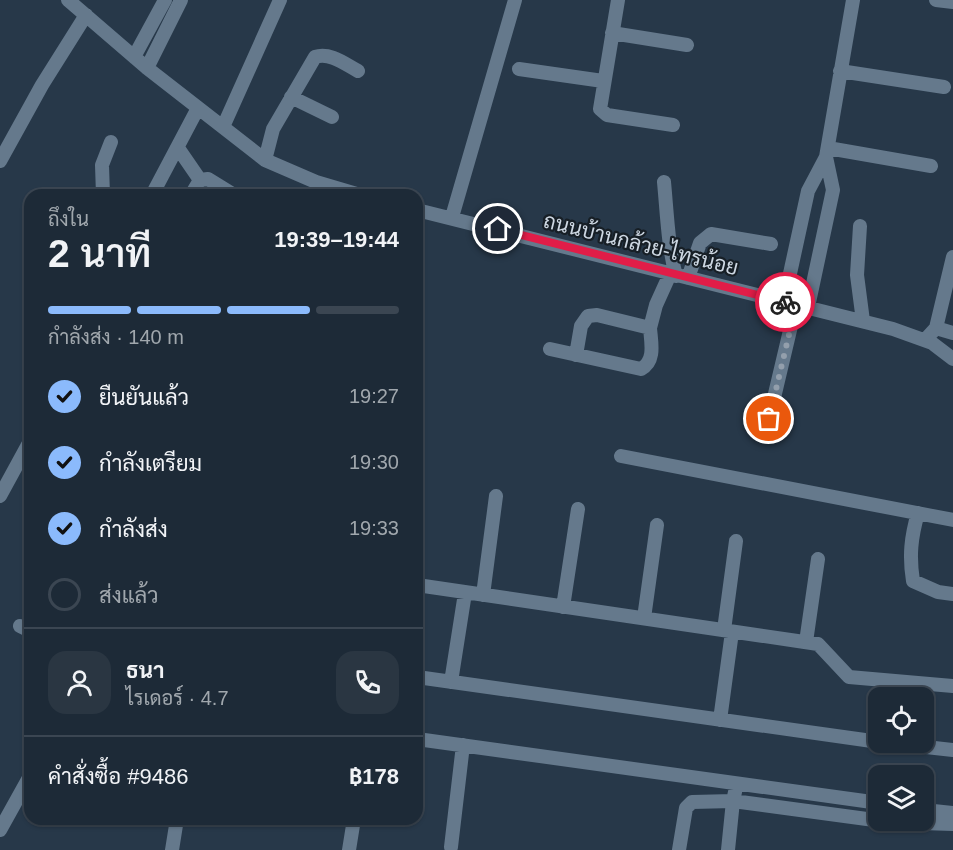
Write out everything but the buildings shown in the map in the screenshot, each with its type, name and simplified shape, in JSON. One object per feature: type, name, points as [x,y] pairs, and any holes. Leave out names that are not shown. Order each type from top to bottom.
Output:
[{"type":"street","points":[[68,0],[147,68],[265,160],[308,179],[340,189]]},
{"type":"street","points":[[134,57],[165,0]]},
{"type":"street","points":[[147,68],[180,0]]},
{"type":"street","points":[[223,127],[280,0]]},
{"type":"street","points":[[452,217],[480,114],[515,0]]},
{"type":"street","points":[[618,0],[599,106],[603,113],[673,125]]},
{"type":"street","points":[[796,304],[808,191],[827,153],[853,0]]},
{"type":"street","points":[[936,0],[953,2]]},
{"type":"street","points":[[0,161],[4,145],[86,15]]},
{"type":"street","points":[[612,33],[687,45]]},
{"type":"street","points":[[265,160],[273,129],[315,57],[322,55],[330,57],[358,71]]},
{"type":"street","points":[[519,69],[603,81]]},
{"type":"street","points":[[840,71],[944,87]]},
{"type":"street","points":[[291,97],[332,117]]},
{"type":"street","points":[[155,189],[198,108]]},
{"type":"street","points":[[104,189],[102,165],[111,142]]},
{"type":"street","points":[[178,148],[200,180]]},
{"type":"street","points":[[827,153],[931,166]]},
{"type":"street","points":[[769,419],[796,304],[833,190],[827,153]]},
{"type":"street","points":[[200,180],[208,179],[224,189]]},
{"type":"street","points":[[195,189],[200,180]]},
{"type":"street","points":[[664,182],[670,232],[670,254],[678,276]]},
{"type":"street","name":"ถนนบ้านกล้วย-ไทรน้อย","points":[[423,211],[863,321],[925,340],[953,359]]},
{"type":"street","points":[[860,226],[857,275],[863,321]]},
{"type":"street","points":[[550,349],[641,369],[649,363],[651,356],[650,328],[656,305],[700,243],[711,234],[771,244]]},
{"type":"street","points":[[925,340],[936,328],[950,278],[953,257]]},
{"type":"street","points":[[576,355],[581,326],[588,316],[597,315],[650,328]]},
{"type":"street","points":[[936,328],[953,333]]},
{"type":"street","points":[[0,496],[24,452]]},
{"type":"street","points":[[621,456],[953,520]]},
{"type":"street","points":[[483,595],[496,496]]},
{"type":"street","points":[[563,607],[578,509]]},
{"type":"street","points":[[918,513],[911,535],[909,559],[913,581],[938,592],[953,594]]},
{"type":"street","points":[[644,618],[657,525]]},
{"type":"street","points":[[720,720],[736,542]]},
{"type":"street","points":[[806,642],[818,559]]},
{"type":"street","points":[[423,586],[818,644],[849,677],[953,686]]},
{"type":"street","points":[[452,682],[465,592]]},
{"type":"street","points":[[423,678],[868,740]]},
{"type":"street","points":[[423,740],[868,802]]},
{"type":"street","points":[[451,846],[463,745]]},
{"type":"street","points":[[934,748],[953,750]]},
{"type":"street","points":[[728,850],[736,784]]},
{"type":"street","points":[[0,830],[24,787]]},
{"type":"street","points":[[679,850],[686,808],[692,802],[733,801],[889,822],[953,824]]},
{"type":"street","points":[[934,811],[953,813]]},
{"type":"street","points":[[172,850],[176,825]]},
{"type":"street","points":[[349,850],[353,825]]},
{"type":"way so far","points":[[769,419],[796,305],[785,302]]},
{"type":"route","points":[[498,229],[785,302]]}]
